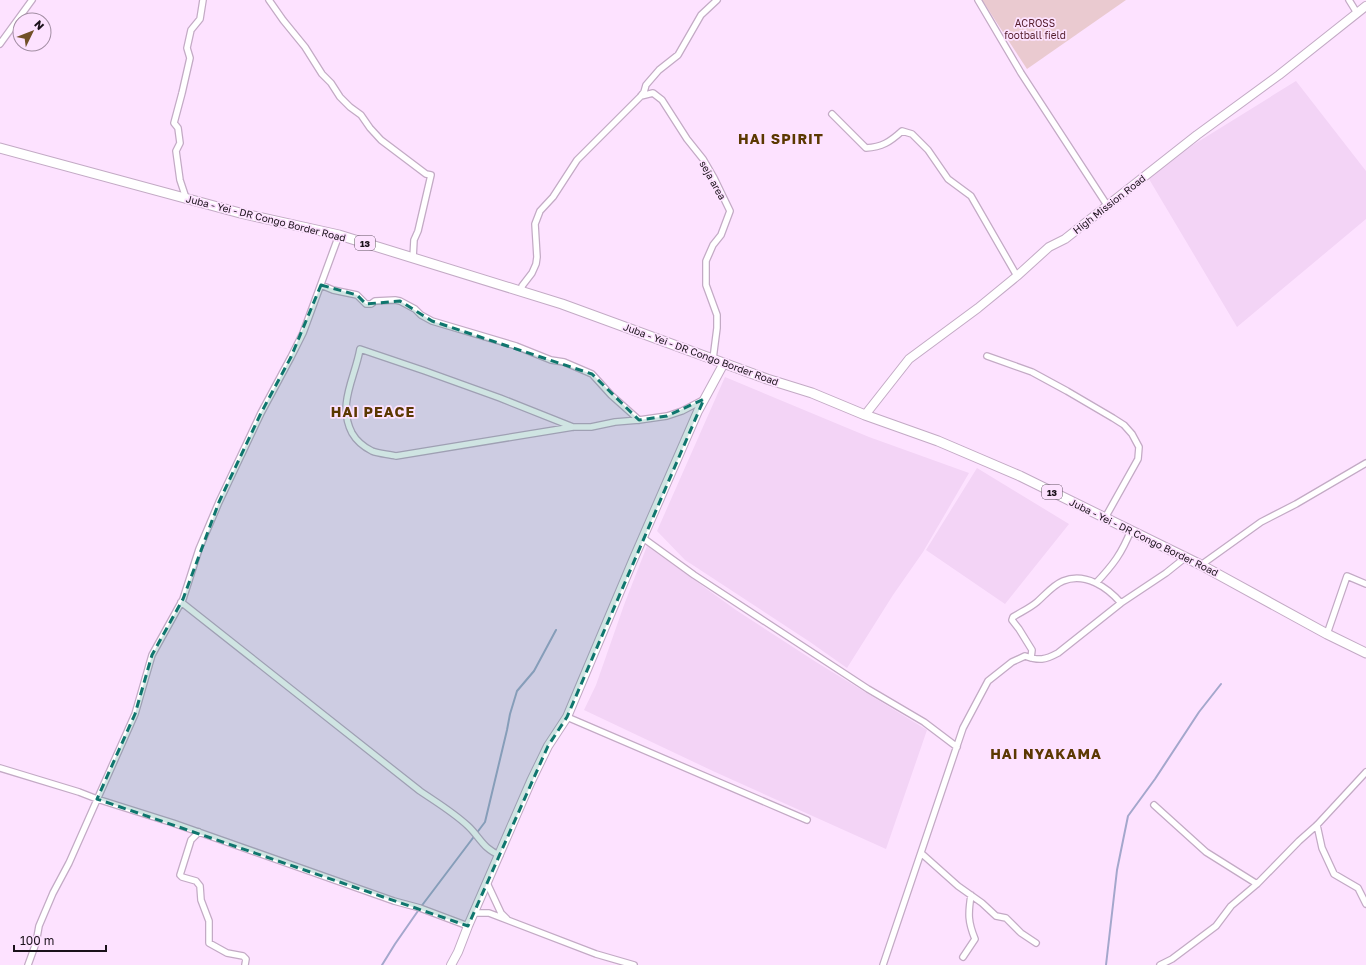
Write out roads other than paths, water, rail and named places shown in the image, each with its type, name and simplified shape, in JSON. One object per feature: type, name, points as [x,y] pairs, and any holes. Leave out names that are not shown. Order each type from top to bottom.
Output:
[{"type":"main road","name":"Juba - Yei - DR Congo Border Road","points":[[0,148],[240,213],[339,235],[562,304],[767,379],[812,393],[864,415],[938,441],[996,465],[1186,557],[1327,634],[1366,653]]},
{"type":"street","points":[[0,44],[32,0]]},
{"type":"street","points":[[186,198],[180,180],[176,150],[180,143],[178,128],[174,123],[190,58],[187,48],[192,30],[200,19],[203,0]]},
{"type":"street","points":[[269,0],[305,47],[322,74],[331,83],[340,97],[361,115],[370,128],[384,143],[426,174],[431,175],[418,231],[414,240],[413,258]]},
{"type":"street","points":[[522,292],[522,286],[536,264],[535,224],[540,210],[553,197],[577,160],[644,92],[646,86],[659,70],[678,55],[701,15],[717,0]]},
{"type":"street","points":[[978,0],[1021,73],[1107,205]]},
{"type":"street","points":[[1349,0],[1357,13]]},
{"type":"street","name":"High Mission Road","points":[[864,415],[909,359],[978,308],[1050,247],[1065,239],[1226,113],[1313,49],[1366,6]]},
{"type":"street","name":"seja area","points":[[640,96],[653,93],[662,100],[687,139],[703,159],[730,211],[721,235],[713,244],[706,261],[706,285],[717,315],[713,359]]},
{"type":"street","points":[[832,114],[866,148],[876,147],[891,140],[902,131],[912,134],[928,150],[948,179],[971,196],[1017,276]]},
{"type":"street","points":[[28,965],[38,936],[39,926],[135,714],[152,655],[183,600],[199,549],[260,413],[303,333],[339,235]]},
{"type":"street","points":[[321,285],[333,290],[357,295],[366,304],[371,304],[375,301],[400,301],[432,321],[516,346],[550,360],[564,362],[592,374],[611,395],[640,420]]},
{"type":"street","points":[[573,427],[500,398],[425,371],[360,350],[346,401],[345,414],[348,426],[355,439],[372,451],[396,456],[573,427],[592,427],[614,422],[667,416],[682,411],[704,399]]},
{"type":"street","points":[[987,356],[1032,372],[1113,418],[1124,425],[1132,434],[1139,447],[1138,459],[1105,518]]},
{"type":"street","points":[[451,965],[458,952],[486,883],[500,855],[531,781],[548,746],[567,717],[698,411],[724,363]]},
{"type":"street","points":[[1201,565],[1261,522],[1296,504],[1366,463]]},
{"type":"street","points":[[1096,583],[1119,556],[1131,530]]},
{"type":"street","points":[[643,538],[694,575],[868,689],[924,722],[957,747]]},
{"type":"street","points":[[885,965],[963,728],[988,681],[1012,662],[1025,656],[1037,660],[1048,658],[1058,653],[1121,603],[1166,573],[1186,557]]},
{"type":"street","points":[[1327,634],[1347,576],[1366,584]]},
{"type":"street","points":[[1031,658],[1032,650],[1020,629],[1012,620],[1013,617],[1036,603],[1043,595],[1062,581],[1071,578],[1079,578],[1096,583],[1106,588],[1121,603]]},
{"type":"street","points":[[181,602],[420,791],[470,827],[479,840],[492,852],[500,855]]},
{"type":"street","points":[[567,717],[807,820]]},
{"type":"street","points":[[0,768],[79,792],[199,832],[468,926]]},
{"type":"street","points":[[1160,965],[1172,959],[1216,926],[1231,906],[1257,884],[1366,772]]},
{"type":"street","points":[[1154,805],[1206,852],[1257,884]]},
{"type":"street","points":[[1316,825],[1322,848],[1334,874],[1358,888],[1366,904]]},
{"type":"street","points":[[199,832],[191,840],[180,875],[196,882],[200,886],[202,900],[209,921],[209,943],[227,953],[243,956],[246,959],[245,965]]},
{"type":"street","points":[[921,854],[996,916],[1006,918],[1021,933],[1036,943]]},
{"type":"street","points":[[486,883],[501,913],[509,921]]},
{"type":"street","points":[[963,958],[975,939],[969,921],[971,895]]},
{"type":"street","points":[[474,913],[489,913],[596,954],[634,965]]},
{"type":"street","points":[[1168,961],[1173,965]]},
{"type":"waterway","points":[[382,965],[420,908],[485,822],[510,714],[517,691],[534,671],[556,630]]},
{"type":"waterway","points":[[1106,965],[1117,870],[1128,816],[1155,779],[1199,712],[1221,684]]},
{"type":"district","name":"HAI SPIRIT","points":[[781,138]]},
{"type":"district","name":"HAI PEACE","points":[[373,411]]},
{"type":"district","name":"HAI NYAKAMA","points":[[1046,753]]},
{"type":"park label","name":"ACROSS football field","points":[[1035,28]]}]
